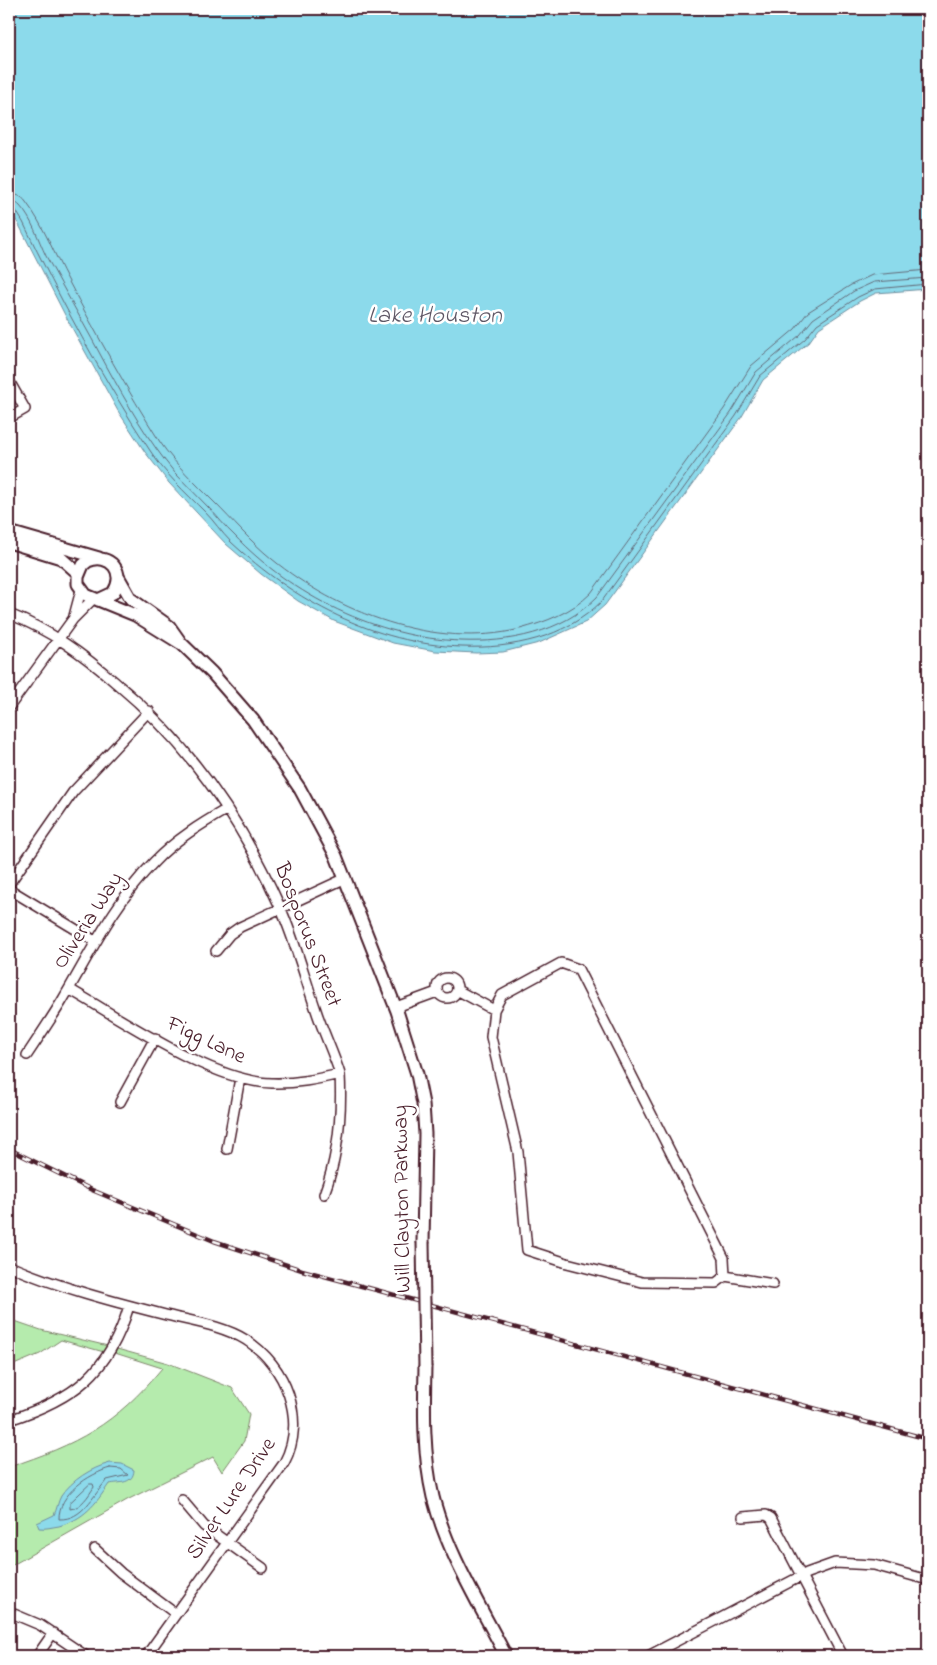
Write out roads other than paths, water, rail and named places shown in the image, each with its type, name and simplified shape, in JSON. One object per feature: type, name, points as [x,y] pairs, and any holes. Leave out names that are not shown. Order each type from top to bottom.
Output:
[{"type":"street","points":[[9,381],[24,409],[9,418]]},
{"type":"street","points":[[9,532],[111,562],[116,567],[119,578],[113,593],[96,599],[73,619],[9,707]]},
{"type":"street","points":[[9,542],[61,558],[78,574],[81,590],[73,619]]},
{"type":"street","points":[[78,574],[88,561],[99,558]]},
{"type":"street","name":"Will Clayton Parkway","points":[[119,578],[130,599],[169,626],[180,643],[233,696],[279,756],[321,825],[346,878],[396,1007],[415,1066],[423,1104],[426,1134],[423,1242],[425,1441],[433,1497],[453,1553],[506,1656]]},
{"type":"street","points":[[81,590],[96,599]]},
{"type":"street","name":"Will Clayton Parkway","points":[[96,599],[135,615],[180,643]]},
{"type":"street","name":"Bosporus Street","points":[[9,614],[60,638],[148,711],[196,765],[227,809],[255,854],[280,907],[340,1074],[341,1094],[333,1172],[324,1194]]},
{"type":"street","points":[[9,884],[73,792],[148,711]]},
{"type":"street","name":"Oliveria Way","points":[[28,1055],[69,989],[111,914],[130,888],[155,860],[190,831],[227,809]]},
{"type":"street","points":[[216,951],[230,934],[240,927],[346,878]]},
{"type":"street","points":[[9,889],[95,941]]},
{"type":"street","points":[[725,1276],[724,1258],[578,969],[562,963],[502,995],[494,1010],[491,1037],[518,1152],[527,1250],[567,1263],[642,1282],[716,1283],[725,1276],[773,1284]]},
{"type":"street","points":[[444,978],[454,980],[457,990],[454,996],[448,998],[441,997],[437,992],[438,982],[444,978]]},
{"type":"street","name":"Figg Lane","points":[[69,989],[212,1068],[240,1078],[271,1083],[296,1082],[340,1074]]},
{"type":"street","points":[[457,990],[494,1010]]},
{"type":"street","points":[[396,1007],[437,992]]},
{"type":"street","points":[[120,1102],[155,1038]]},
{"type":"street","points":[[227,1149],[240,1078]]},
{"type":"street","name":"Silver Lure Drive","points":[[9,1266],[129,1306],[224,1331],[245,1340],[271,1363],[288,1393],[292,1405],[295,1428],[290,1451],[146,1656]]},
{"type":"street","points":[[9,1420],[58,1399],[92,1376],[116,1342],[129,1306]]},
{"type":"street","points":[[182,1500],[204,1526],[263,1568]]},
{"type":"street","points":[[743,1517],[766,1515],[772,1518],[844,1656]]},
{"type":"street","points":[[95,1548],[121,1573],[176,1614]]},
{"type":"street","points":[[648,1656],[801,1576],[835,1563],[874,1565],[928,1580]]},
{"type":"street","points":[[9,1612],[54,1633],[86,1656]]},
{"type":"street","points":[[37,1656],[54,1633]]},
{"type":"water","name":"Lake Houston","points":[[9,9],[928,9],[928,289],[876,293],[860,301],[819,328],[809,342],[763,380],[741,418],[605,605],[586,622],[539,643],[503,652],[435,651],[393,643],[334,621],[298,601],[261,574],[226,544],[169,483],[145,452],[118,411],[9,209]]},
{"type":"water","points":[[110,1463],[122,1464],[134,1470],[133,1475],[126,1482],[109,1484],[94,1505],[68,1523],[39,1528],[37,1523],[54,1515],[65,1490],[89,1471]]},
{"type":"railway","points":[[9,1149],[92,1190],[214,1241],[302,1270],[928,1439]]}]
